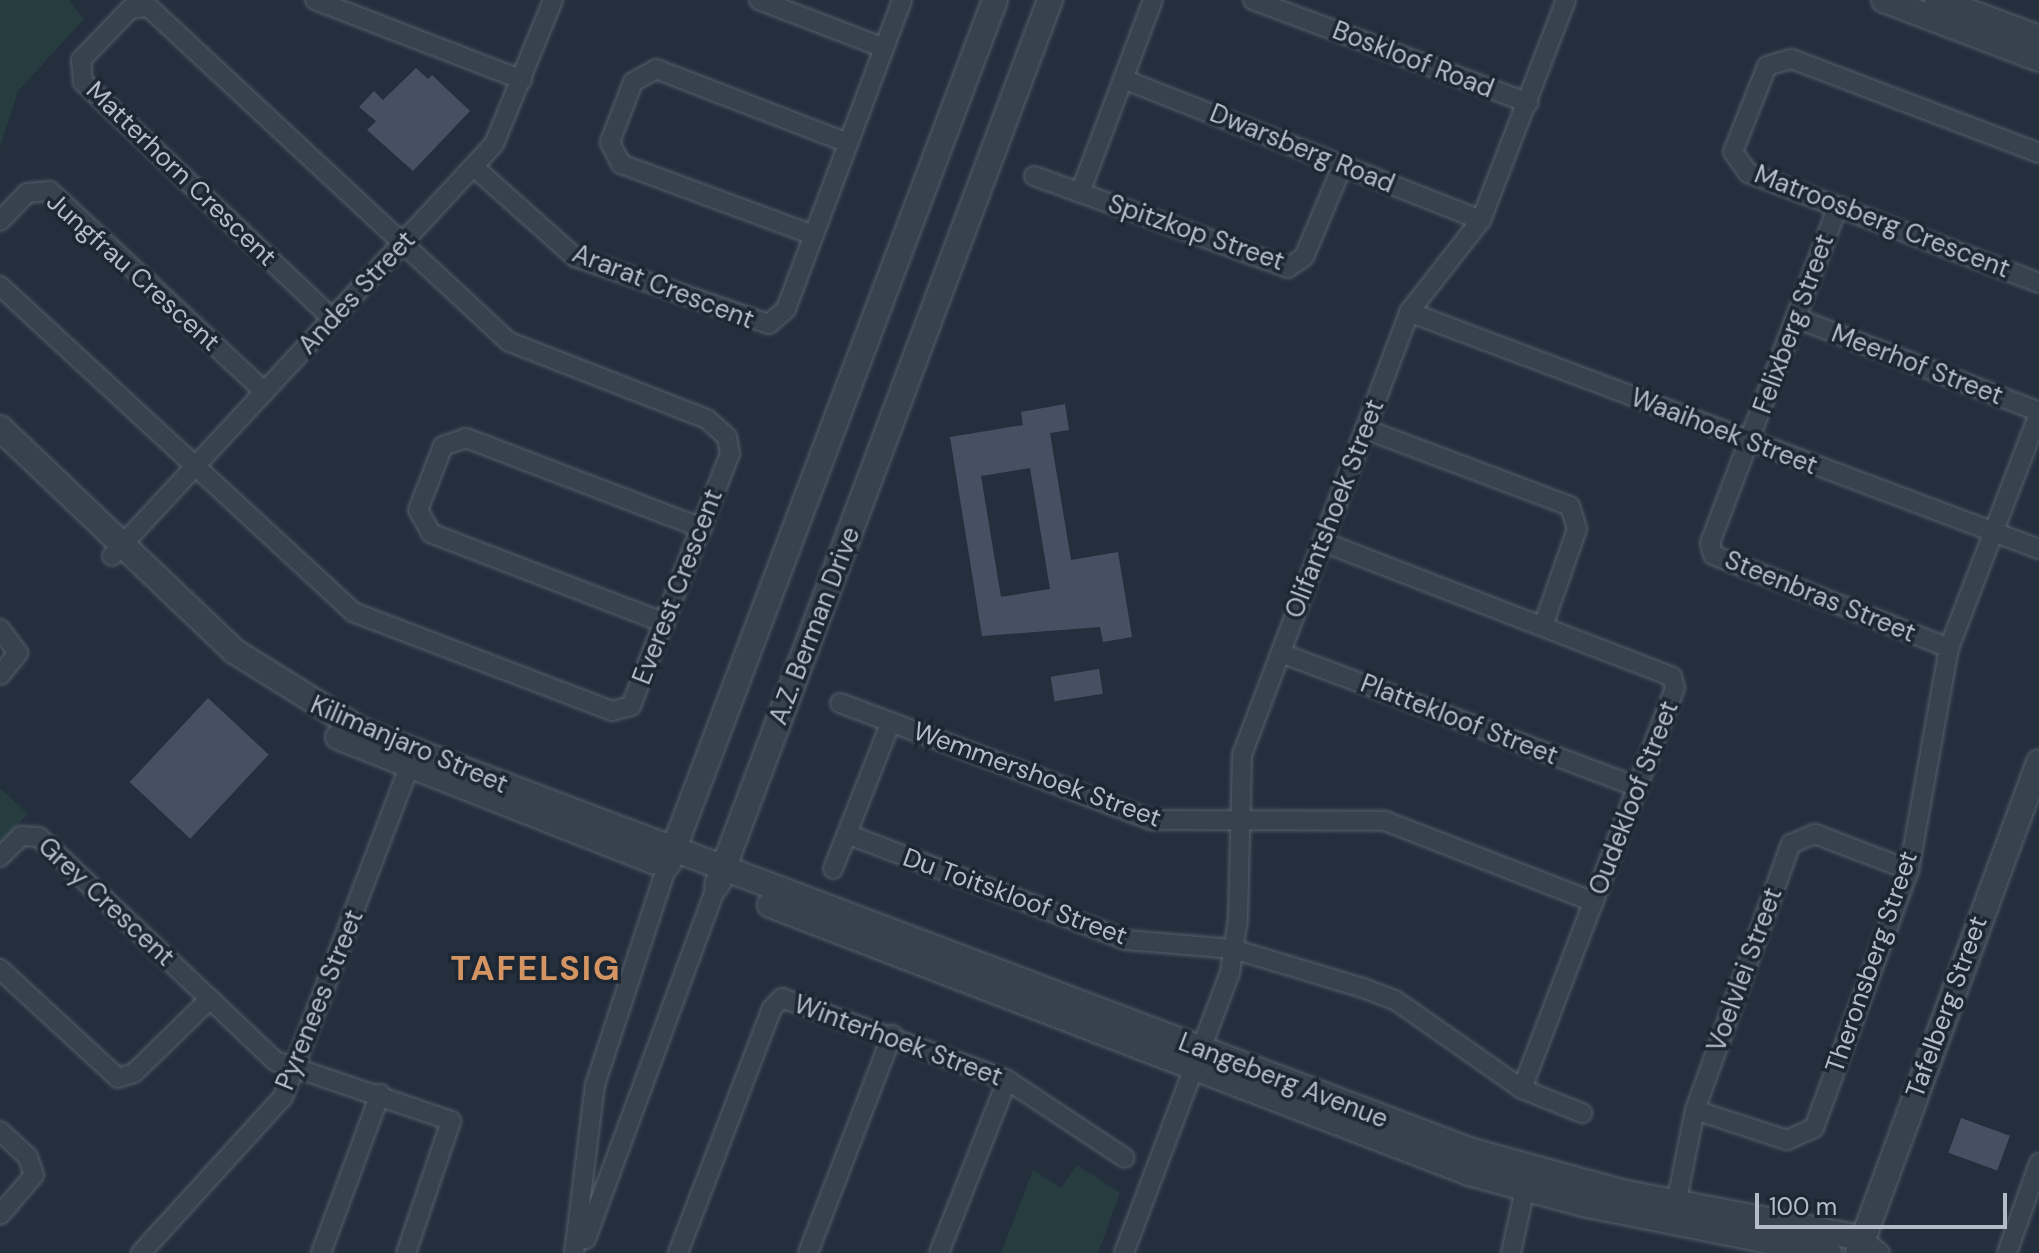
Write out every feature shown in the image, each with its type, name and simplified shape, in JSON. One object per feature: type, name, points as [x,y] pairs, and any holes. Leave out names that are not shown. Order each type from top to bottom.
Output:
[{"type":"street","points":[[315,0],[522,80]]},
{"type":"street","name":"Andes Street","points":[[118,550],[475,168],[503,129],[553,0]]},
{"type":"street","points":[[759,0],[884,48]]},
{"type":"street","name":"Ararat Crescent","points":[[475,168],[575,257],[760,325],[783,315],[902,0]]},
{"type":"street","name":"A.Z. Berman Drive","points":[[574,1253],[605,1042],[670,859],[995,0]]},
{"type":"street","name":"A.Z. Berman Drive","points":[[581,1253],[1050,0]]},
{"type":"street","points":[[1080,193],[1153,0]]},
{"type":"street","name":"Boskloof Road","points":[[1253,0],[1528,103]]},
{"type":"street","name":"Olifantshoek Street","points":[[1124,1253],[1199,1059],[1233,949],[1242,755],[1409,312],[1481,220],[1566,0]]},
{"type":"street","points":[[1884,0],[2039,59]]},
{"type":"street","points":[[1937,0],[2039,38]]},
{"type":"street","name":"Matterhorn Crescent","points":[[333,319],[83,82],[81,60],[130,9],[148,7],[402,245]]},
{"type":"street","name":"Matroosberg Crescent","points":[[2039,153],[1791,59],[1777,60],[1767,66],[1733,152],[1738,165],[2039,283]]},
{"type":"street","points":[[813,235],[621,164],[610,142],[628,94],[637,75],[656,69],[848,143]]},
{"type":"street","name":"Dwarsberg Road","points":[[1123,79],[1481,220]]},
{"type":"street","name":"Spitzkop Street","points":[[1034,176],[1288,268],[1304,257],[1343,164]]},
{"type":"street","name":"Jungfrau Crescent","points":[[0,221],[27,193],[50,191],[265,392]]},
{"type":"street","name":"Felixberg Street","points":[[1751,443],[1838,206]]},
{"type":"street","name":"Everest Crescent","points":[[197,466],[353,612],[612,711],[633,702],[730,454],[718,426],[509,342],[402,245]]},
{"type":"street","points":[[0,286],[197,466]]},
{"type":"street","name":"Waaihoek Street","points":[[1409,312],[2039,549]]},
{"type":"street","name":"Meerhof Street","points":[[1796,318],[2039,413]]},
{"type":"street","name":"Theronsberg Street","points":[[1695,1110],[1787,1140],[1811,1133],[1909,870],[1949,648],[2039,413]]},
{"type":"street","name":"Kilimanjaro Street","points":[[0,428],[118,550]]},
{"type":"street","points":[[1365,429],[1570,506],[1577,529],[1544,623]]},
{"type":"street","points":[[665,623],[431,533],[418,510],[443,446],[466,438],[702,528]]},
{"type":"street","name":"Steenbras Street","points":[[1751,443],[1710,543],[1713,555],[1949,648]]},
{"type":"street","name":"Kilimanjaro Street","points":[[0,450],[266,675],[340,720],[412,761],[719,878]]},
{"type":"street","name":"Oudekloof Street","points":[[1323,542],[1544,623],[1672,677],[1675,688],[1522,1089]]},
{"type":"street","points":[[0,629],[18,653],[0,675]]},
{"type":"street","name":"Plattekloof Street","points":[[1281,653],[1638,787]]},
{"type":"street","name":"Wemmershoek Street","points":[[840,703],[1151,820],[1385,821],[1594,902]]},
{"type":"street","points":[[833,869],[891,722]]},
{"type":"street","name":"Pyrenees Street","points":[[150,1250],[262,1126],[296,1070],[412,761]]},
{"type":"street","name":"Tafelberg Street","points":[[1866,1248],[2039,762]]},
{"type":"street","name":"Du Toitskloof Street","points":[[847,834],[1126,940],[1233,949],[1395,1000],[1522,1089],[1582,1113]]},
{"type":"street","name":"Voelvlei Street","points":[[1674,1212],[1695,1110],[1791,844],[1815,834],[1909,870]]},
{"type":"street","name":"Grey Crescent","points":[[0,857],[21,836],[39,837],[275,1061],[380,1094],[453,1126],[406,1253]]},
{"type":"street","name":"Langeberg Avenue","points":[[719,878],[1527,1179],[1674,1212],[1866,1248]]},
{"type":"street","points":[[0,969],[118,1078],[134,1073],[210,999]]},
{"type":"street","name":"Winterhoek Street","points":[[678,1253],[772,1008],[782,998],[797,999],[1007,1080],[1125,1158]]},
{"type":"street","points":[[808,1253],[892,1035]]},
{"type":"street","points":[[939,1253],[1007,1080]]},
{"type":"street","points":[[321,1253],[380,1094]]},
{"type":"street","points":[[0,1131],[28,1157],[34,1175],[0,1215]]},
{"type":"street","points":[[2007,1253],[2039,1163]]},
{"type":"street","points":[[1511,1253],[1527,1179]]},
{"type":"street","name":"Langeberg Avenue","points":[[1674,1212],[1829,1253]]},
{"type":"green space","points":[[0,0],[69,0],[84,19],[18,91],[0,148]]},
{"type":"green space","points":[[0,788],[28,814],[0,844]]},
{"type":"green space","points":[[1077,1165],[1120,1193],[1098,1253],[1001,1253],[1033,1170],[1061,1188]]},
{"type":"building","points":[[416,68],[428,79],[432,75],[470,111],[413,171],[367,130],[376,121],[359,107],[374,91],[383,100]]},
{"type":"building","points":[[1065,404],[1069,430],[1050,433],[1071,560],[1118,552],[1132,637],[1103,642],[1100,627],[982,636],[950,437],[1023,425],[1021,412]],"holes":[[[1030,468],[1050,589],[1001,597],[981,476]]]},
{"type":"building","points":[[1099,669],[1103,694],[1055,701],[1051,677]]},
{"type":"building","points":[[208,698],[269,755],[190,839],[130,782]]},
{"type":"building","points":[[1961,1118],[2010,1136],[1997,1171],[1948,1153]]},
{"type":"district","name":"TAFELSIG","points":[[536,969]]}]
